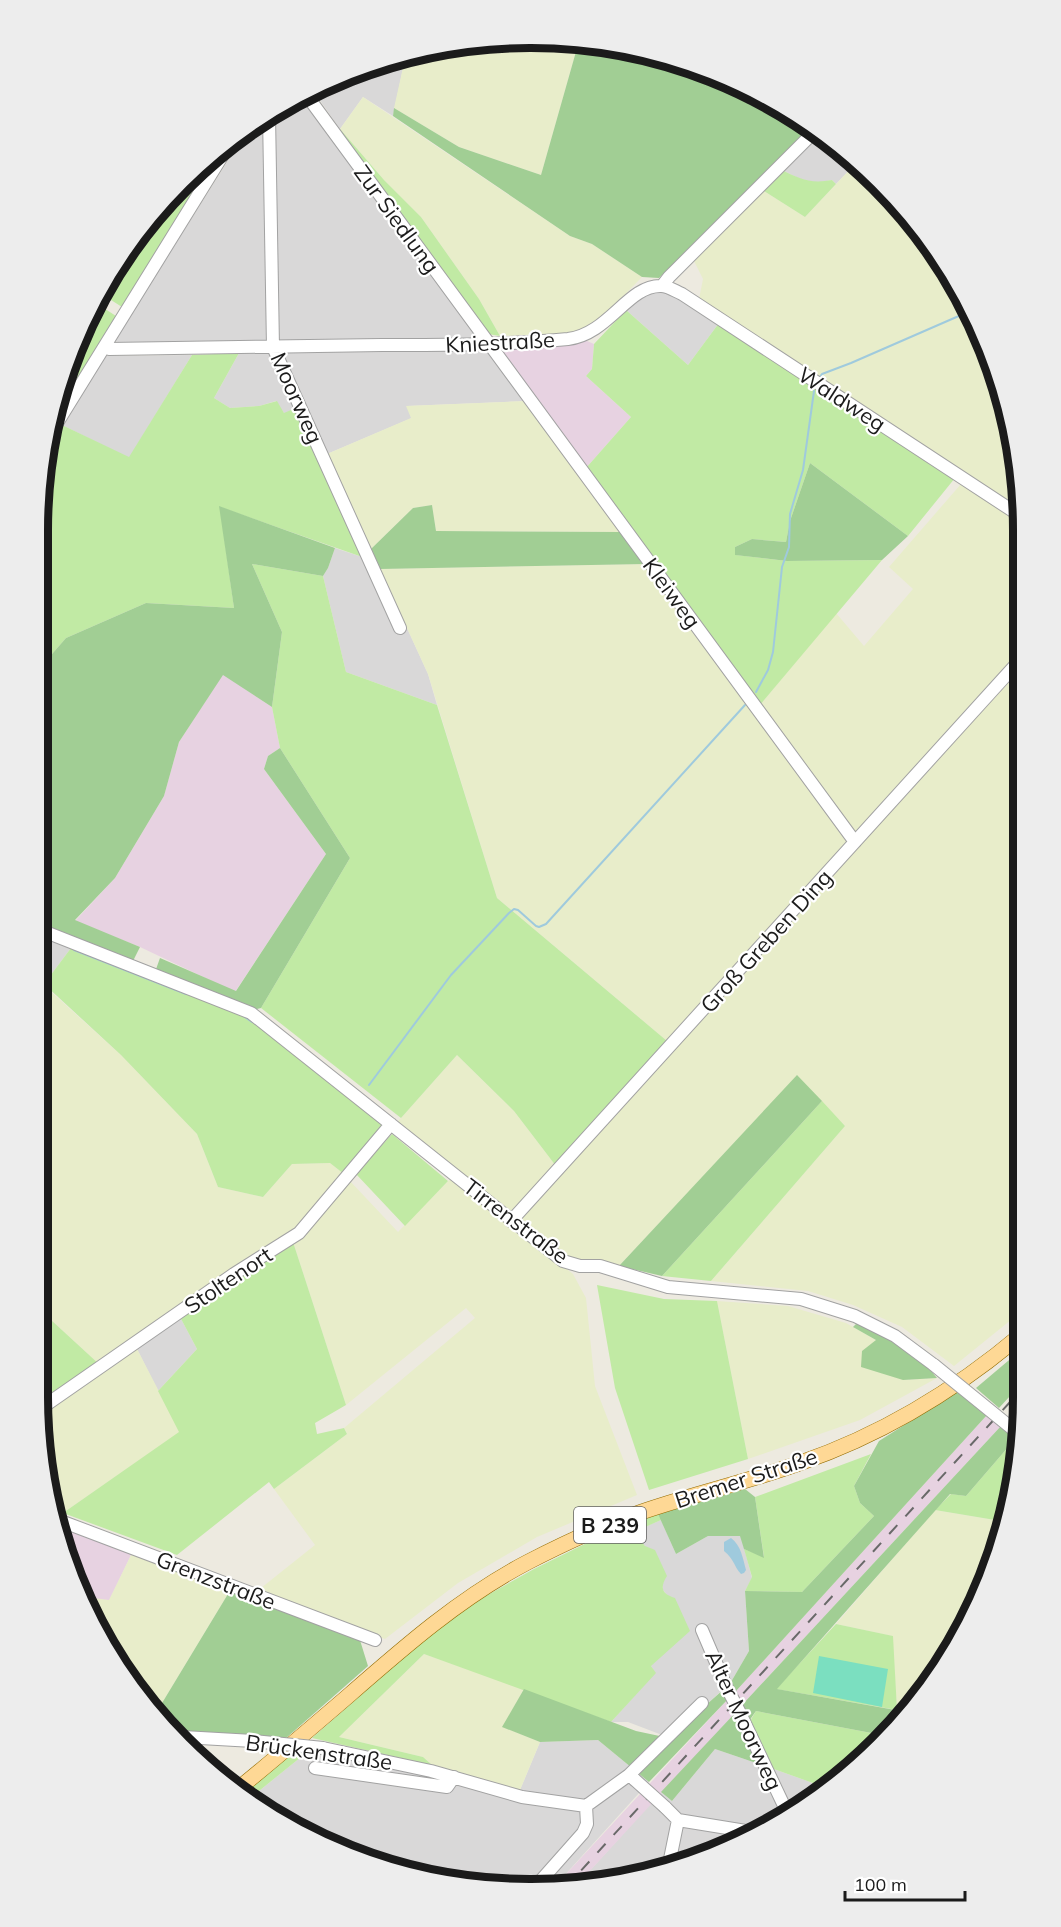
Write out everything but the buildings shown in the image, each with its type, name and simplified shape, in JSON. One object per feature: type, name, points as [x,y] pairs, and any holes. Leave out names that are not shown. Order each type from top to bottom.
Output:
[{"type":"main road","name":"Bremer Straße","points":[[244,1784],[293,1745],[428,1628],[479,1591],[518,1568],[631,1515],[801,1463],[869,1434],[966,1378],[1013,1341]]},
{"type":"street","name":"Zur Siedlung","points":[[311,101],[489,344]]},
{"type":"street","name":"Moorweg","points":[[269,125],[273,347],[400,628]]},
{"type":"street","name":"Kniestraße","points":[[105,346],[109,349],[489,344],[584,335],[607,321],[636,294],[652,287],[662,286],[809,137]]},
{"type":"street","points":[[63,408],[105,346],[218,163]]},
{"type":"street","name":"Waldweg","points":[[662,286],[682,294],[1012,510]]},
{"type":"street","name":"Kleiweg","points":[[489,344],[855,842]]},
{"type":"street","name":"Groß Greben Ding","points":[[511,1221],[1013,668]]},
{"type":"street","name":"Tirrenstraße","points":[[48,933],[251,1013],[563,1261],[580,1266],[600,1266],[668,1287],[801,1299],[855,1316],[895,1336],[1012,1428]]},
{"type":"street","name":"Stoltenort","points":[[48,1403],[234,1274],[299,1233],[391,1124]]},
{"type":"street","name":"Grenzstraße","points":[[64,1522],[375,1640]]},
{"type":"street","name":"Alter Moorweg","points":[[702,1630],[726,1686],[784,1807]]},
{"type":"street","points":[[543,1879],[583,1833],[586,1824],[586,1806],[632,1777],[702,1702]]},
{"type":"street","name":"Brückenstraße","points":[[188,1737],[253,1741],[323,1749],[454,1777],[522,1797],[586,1806]]},
{"type":"street","name":"Brückenstraße","points":[[315,1768],[447,1787],[454,1777]]},
{"type":"street","points":[[632,1777],[678,1820],[741,1830]]},
{"type":"street","points":[[670,1858],[678,1820]]},
{"type":"shaded area","points":[[404,65],[393,116],[363,97],[340,129],[318,98]]},
{"type":"shaded area","points":[[308,103],[480,337],[477,340],[119,345],[115,340],[235,150],[262,129]]},
{"type":"shaded area","points":[[811,138],[850,169],[836,184],[832,180],[816,183],[800,179],[780,169]]},
{"type":"shaded area","points":[[655,289],[676,295],[719,323],[688,365],[626,310],[637,297]]},
{"type":"shaded area","points":[[587,341],[594,344],[592,369],[586,376],[631,417],[586,468],[502,353],[505,347]]},
{"type":"shaded area","points":[[488,349],[526,401],[407,406],[412,418],[327,454],[284,413],[276,401],[259,406],[230,408],[214,398],[239,353]]},
{"type":"shaded area","points":[[192,355],[129,458],[62,425],[105,356]]},
{"type":"shaded area","points":[[335,548],[365,558],[380,569],[428,674],[437,705],[346,672],[323,576]]},
{"type":"shaded area","points":[[223,674],[272,707],[280,748],[268,756],[264,769],[326,854],[235,992],[140,947],[75,921],[115,878],[164,796],[179,742]]},
{"type":"shaded area","points":[[48,939],[71,948],[48,979]]},
{"type":"shaded area","points":[[180,1317],[197,1349],[158,1391],[136,1347]]},
{"type":"shaded area","points":[[987,1415],[1001,1426],[742,1705],[736,1691]]},
{"type":"shaded area","points":[[661,1520],[676,1554],[708,1536],[741,1536],[752,1578],[745,1591],[749,1651],[731,1682],[670,1738],[628,1722],[611,1722],[655,1673],[651,1666],[668,1596],[663,1590],[645,1546],[633,1532]]},
{"type":"shaded area","points":[[65,1525],[132,1553],[109,1601],[93,1598]]},
{"type":"shaded area","points":[[728,1699],[735,1713],[585,1876],[562,1878]]},
{"type":"shaded area","points":[[598,1740],[649,1782],[562,1878],[499,1878],[436,1870],[406,1863],[317,1829],[256,1793],[306,1753],[361,1758],[424,1772],[432,1765],[520,1790],[540,1742]]},
{"type":"shaded area","points":[[715,1749],[759,1764],[781,1809],[744,1829],[686,1853],[625,1870],[585,1876],[661,1792],[672,1801]]},
{"type":"shaded area","points":[[771,1768],[817,1784],[789,1804]]},
{"type":"green space","points":[[499,49],[576,50],[541,175],[459,147],[394,108],[404,65],[406,64],[436,57]]},
{"type":"green space","points":[[576,50],[625,57],[686,74],[744,98],[805,134],[659,278],[642,277],[592,244],[570,236],[393,116],[394,108],[459,147],[541,175]]},
{"type":"green space","points":[[363,97],[570,236],[592,244],[642,277],[604,316],[581,330],[569,333],[500,336],[479,299],[421,217],[384,180],[340,129]]},
{"type":"green space","points":[[340,129],[384,180],[421,217],[479,299],[500,336],[488,334],[342,136]]},
{"type":"green space","points":[[780,169],[805,180],[832,180],[836,184],[805,217],[761,189]]},
{"type":"green space","points":[[850,169],[893,212],[932,262],[963,317],[987,375],[1004,436],[1012,504],[699,299],[703,279],[692,257],[761,189],[805,217]]},
{"type":"green space","points":[[204,175],[122,307],[108,298],[129,262],[168,212]]},
{"type":"green space","points":[[103,308],[116,316],[67,398],[85,346]]},
{"type":"green space","points":[[626,310],[688,365],[719,323],[955,478],[908,536],[810,463],[790,521],[786,542],[752,539],[735,547],[736,555],[787,561],[882,560],[760,705],[586,468],[631,417],[586,376],[592,369],[594,344]]},
{"type":"green space","points":[[239,353],[214,398],[230,408],[259,406],[277,401],[284,413],[298,407],[365,558],[220,507],[234,608],[146,603],[66,638],[48,659],[49,499],[58,432],[62,425],[129,457],[192,355]]},
{"type":"green space","points":[[526,401],[621,532],[436,531],[432,505],[413,508],[371,549],[327,454],[411,418],[406,406]]},
{"type":"green space","points":[[810,463],[908,536],[882,560],[787,561],[735,555],[735,547],[752,539],[786,542],[790,521]]},
{"type":"green space","points":[[961,484],[1013,517],[1013,661],[858,834],[854,835],[760,705],[836,613],[864,646],[913,589],[889,567]]},
{"type":"green space","points":[[432,505],[436,531],[621,532],[646,564],[380,569],[371,549],[413,508]]},
{"type":"green space","points":[[219,506],[335,548],[323,576],[252,564],[282,632],[272,707],[223,675],[179,742],[164,796],[115,878],[75,920],[140,947],[132,963],[48,928],[48,659],[66,638],[146,603],[234,608]]},
{"type":"green space","points":[[252,564],[323,576],[346,672],[437,705],[497,898],[667,1041],[556,1166],[514,1111],[457,1055],[401,1118],[261,1008],[350,858],[280,748],[272,707],[282,632]]},
{"type":"green space","points":[[646,564],[846,840],[846,845],[667,1041],[497,898],[428,674],[380,569]]},
{"type":"green space","points":[[1013,678],[1013,1318],[954,1366],[902,1327],[853,1305],[808,1291],[711,1281],[845,1126],[797,1076],[619,1266],[574,1261],[561,1255],[524,1227],[521,1216]]},
{"type":"green space","points":[[280,748],[350,858],[261,1008],[253,1010],[155,972],[160,958],[236,991],[326,854],[264,769],[268,756]]},
{"type":"green space","points":[[71,948],[248,1016],[387,1124],[344,1174],[330,1163],[292,1164],[263,1197],[218,1187],[197,1134],[121,1055],[48,988],[48,979]]},
{"type":"green space","points":[[48,989],[121,1055],[197,1134],[218,1187],[263,1197],[292,1164],[330,1163],[344,1174],[297,1230],[100,1365],[48,1317]]},
{"type":"green space","points":[[457,1055],[514,1111],[556,1166],[507,1221],[573,1274],[586,1298],[595,1386],[637,1495],[537,1537],[458,1583],[385,1639],[256,1592],[315,1545],[274,1489],[347,1434],[344,1428],[475,1318],[466,1308],[346,1405],[293,1242],[349,1180],[398,1232],[452,1177],[392,1128]]},
{"type":"green space","points":[[797,1075],[822,1101],[662,1276],[619,1266]]},
{"type":"green space","points":[[822,1101],[845,1126],[711,1281],[662,1276]]},
{"type":"green space","points":[[392,1134],[448,1181],[405,1226],[356,1174]]},
{"type":"green space","points":[[293,1242],[346,1405],[315,1423],[317,1434],[344,1428],[347,1434],[274,1489],[269,1482],[177,1555],[63,1513],[179,1432],[158,1391],[197,1349],[180,1317]]},
{"type":"green space","points":[[597,1285],[664,1299],[717,1301],[748,1459],[649,1490],[615,1388]]},
{"type":"green space","points":[[717,1301],[788,1306],[846,1323],[876,1340],[903,1380],[937,1378],[860,1420],[748,1459]]},
{"type":"green space","points":[[48,1317],[100,1365],[48,1400]]},
{"type":"green space","points":[[857,1323],[911,1353],[937,1378],[903,1380],[861,1367],[862,1351],[876,1340],[853,1327]]},
{"type":"green space","points":[[136,1347],[180,1432],[63,1513],[52,1459],[48,1408]]},
{"type":"green space","points":[[1013,1357],[1013,1393],[999,1408],[976,1388]]},
{"type":"green space","points":[[958,1391],[987,1415],[736,1691],[731,1682],[749,1651],[745,1591],[802,1592],[874,1516],[860,1503],[854,1486],[879,1441]]},
{"type":"green space","points":[[1001,1426],[1011,1434],[1010,1444],[966,1496],[950,1494],[777,1689],[897,1710],[876,1734],[756,1711],[749,1721],[742,1705]]},
{"type":"green space","points":[[1010,1444],[997,1520],[935,1510],[951,1494],[966,1496]]},
{"type":"green space","points":[[871,1454],[854,1486],[860,1503],[874,1516],[802,1592],[745,1591],[752,1577],[744,1549],[764,1557],[755,1497]]},
{"type":"green space","points":[[745,1489],[755,1497],[764,1558],[744,1549],[740,1536],[708,1536],[676,1554],[658,1514]]},
{"type":"green space","points":[[935,1510],[997,1520],[976,1581],[963,1610],[932,1665],[897,1710],[892,1636],[836,1624]]},
{"type":"green space","points":[[658,1514],[661,1520],[634,1532],[645,1546],[655,1550],[667,1576],[663,1590],[675,1598],[690,1631],[651,1666],[656,1673],[611,1722],[424,1654],[339,1737],[423,1757],[432,1765],[312,1738],[432,1633],[484,1597],[595,1539]]},
{"type":"green space","points":[[132,1553],[231,1589],[160,1706],[129,1665],[93,1598],[109,1600]]},
{"type":"green space","points":[[231,1589],[359,1637],[368,1666],[285,1739],[184,1732],[160,1706]]},
{"type":"green space","points":[[836,1624],[893,1636],[897,1710],[776,1689]]},
{"type":"green space","points":[[424,1654],[524,1689],[503,1727],[540,1742],[520,1790],[432,1765],[423,1757],[339,1737]]},
{"type":"green space","points":[[819,1656],[888,1669],[882,1707],[813,1693]]},
{"type":"green space","points":[[524,1689],[636,1731],[669,1738],[724,1689],[728,1699],[649,1782],[598,1740],[540,1742],[502,1727]]},
{"type":"green space","points":[[756,1711],[876,1734],[817,1784],[771,1768],[750,1721]]},
{"type":"green space","points":[[735,1713],[759,1764],[715,1749],[672,1801],[661,1792]]},
{"type":"green space","points":[[293,1751],[306,1753],[256,1793],[248,1788]]},
{"type":"water","points":[[731,1538],[737,1544],[743,1557],[746,1570],[741,1574],[724,1551],[724,1542]]},
{"type":"waterway","points":[[818,379],[822,374],[962,315]]},
{"type":"waterway","points":[[756,692],[768,670],[773,652],[782,567],[789,547],[790,514],[803,470],[814,391]]},
{"type":"waterway","points":[[369,1085],[451,975],[509,913],[514,909],[518,910],[536,926],[546,924],[745,705]]},
{"type":"waterway","points":[[74,950],[186,994]]},
{"type":"waterway","points":[[242,1015],[252,1022]]},
{"type":"railway","points":[[575,1877],[1013,1399]]}]
